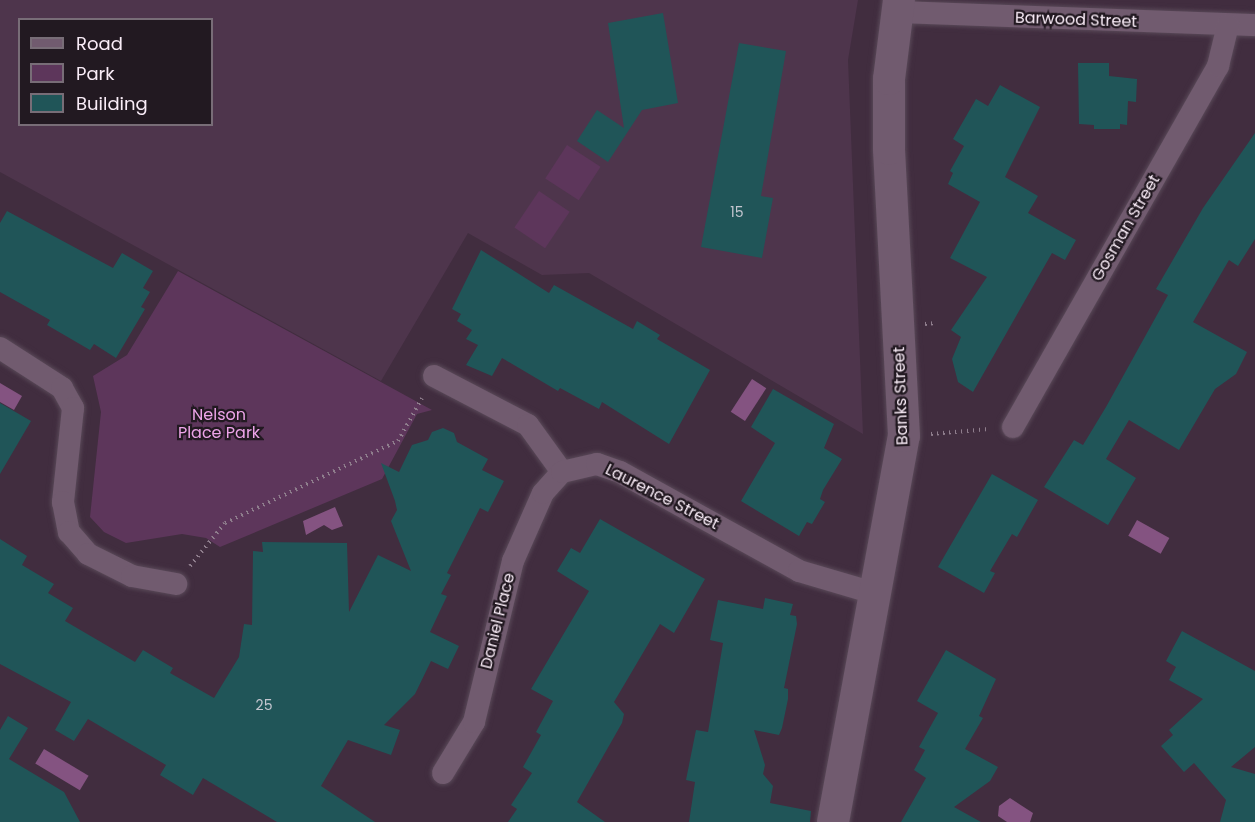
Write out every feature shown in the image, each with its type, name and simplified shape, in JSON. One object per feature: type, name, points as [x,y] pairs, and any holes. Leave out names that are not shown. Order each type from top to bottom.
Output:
[{"type":"main road","name":"Banks Street","points":[[833,822],[877,594],[904,436],[900,417],[889,149],[889,79],[898,6]]},
{"type":"street","name":"Barwood Street","points":[[898,6],[1255,25]]},
{"type":"street","name":"Gosman Street","points":[[1013,427],[1218,66],[1228,24]]},
{"type":"street","points":[[0,348],[62,388],[73,408],[63,502],[69,532],[88,554],[132,576],[176,584]]},
{"type":"street","points":[[434,376],[528,425],[562,472]]},
{"type":"street","name":"Laurence Street","points":[[562,472],[597,464],[620,472],[799,571],[877,594]]},
{"type":"street","name":"Daniel Place","points":[[443,773],[474,722],[513,561],[543,493],[562,472]]},
{"type":"path","points":[[176,584],[225,523],[398,441],[434,376]]},
{"type":"path","points":[[927,435],[1013,427]]},
{"type":"shaded area","points":[[0,0],[858,0],[848,60],[863,434],[589,273],[542,275],[468,233],[381,381],[0,172]]},
{"type":"shaded area","points":[[752,379],[766,388],[745,421],[731,412]]},
{"type":"shaded area","points":[[0,383],[22,396],[14,410],[0,402]]},
{"type":"shaded area","points":[[335,507],[343,526],[332,530],[324,525],[306,535],[303,521]]},
{"type":"shaded area","points":[[1137,520],[1169,538],[1161,554],[1128,536]]},
{"type":"shaded area","points":[[44,749],[89,776],[80,790],[35,764]]},
{"type":"shaded area","points":[[1010,798],[1033,813],[1030,822],[1007,822],[998,816],[999,806]]},
{"type":"green space","points":[[567,145],[601,167],[579,200],[545,179]]},
{"type":"green space","points":[[539,191],[570,212],[545,248],[514,227]]},
{"type":"green space","name":"Nelson Place Park","points":[[178,271],[432,410],[417,414],[382,479],[220,547],[206,538],[182,534],[126,543],[104,532],[90,517],[101,412],[93,376],[127,355]]},
{"type":"building","points":[[663,13],[678,103],[642,110],[608,162],[577,141],[597,110],[624,128],[608,23]]},
{"type":"building","points":[[739,43],[786,51],[761,196],[773,198],[762,258],[701,247]]},
{"type":"building","points":[[1078,63],[1109,63],[1109,76],[1137,79],[1136,102],[1128,101],[1127,125],[1120,124],[1120,129],[1094,129],[1094,125],[1079,124]]},
{"type":"building","points":[[1000,85],[1040,107],[1005,177],[1038,196],[1028,213],[1076,240],[1065,260],[1052,253],[973,392],[958,382],[952,359],[961,337],[951,330],[987,277],[950,258],[980,202],[948,184],[953,173],[950,171],[964,146],[953,139],[976,99],[988,106]]},
{"type":"building","points":[[1255,133],[1255,239],[1238,266],[1229,260],[1193,322],[1247,352],[1236,374],[1215,389],[1179,450],[1129,420],[1106,459],[1136,478],[1108,525],[1044,487],[1074,440],[1083,445],[1106,407],[1168,295],[1156,289],[1203,208]]},
{"type":"building","points":[[7,211],[113,268],[122,253],[153,271],[143,288],[150,292],[141,307],[145,309],[116,358],[94,344],[90,350],[47,325],[50,320],[0,292],[0,223]]},
{"type":"building","points":[[481,250],[549,293],[554,285],[633,329],[637,321],[660,335],[657,339],[710,370],[669,444],[602,402],[599,409],[560,388],[558,391],[502,358],[492,376],[466,365],[478,345],[466,339],[472,330],[457,321],[461,314],[452,309]]},
{"type":"building","points":[[773,389],[834,424],[824,448],[842,459],[823,490],[820,499],[825,502],[812,524],[807,522],[799,536],[741,501],[775,443],[751,427]]},
{"type":"building","points":[[0,403],[31,421],[0,474]]},
{"type":"building","points":[[443,428],[454,433],[457,442],[488,459],[482,470],[504,481],[488,512],[480,508],[447,573],[451,575],[441,594],[447,596],[430,632],[459,646],[448,669],[431,661],[415,694],[384,725],[400,730],[391,755],[348,740],[321,786],[375,822],[277,822],[203,778],[193,795],[160,775],[166,765],[88,719],[74,741],[55,730],[71,702],[0,664],[0,539],[27,556],[22,565],[54,584],[48,593],[73,608],[65,621],[135,662],[143,650],[173,668],[170,673],[214,698],[239,657],[244,624],[252,625],[253,551],[263,552],[262,542],[347,543],[349,612],[378,555],[411,571],[391,521],[397,510],[381,463],[399,472],[412,445],[428,440],[432,432]]},
{"type":"building","points":[[992,474],[1038,500],[1017,537],[1012,534],[990,571],[995,573],[984,593],[938,567]]},
{"type":"building","points":[[600,519],[705,579],[674,633],[660,624],[614,702],[624,714],[622,723],[577,802],[605,822],[508,822],[517,809],[511,805],[532,773],[523,767],[541,735],[536,732],[553,701],[531,689],[589,591],[557,571],[571,548],[580,553]]},
{"type":"building","points":[[765,598],[793,604],[790,615],[796,616],[797,624],[784,688],[788,689],[788,699],[782,728],[779,735],[754,730],[765,765],[763,774],[773,786],[770,803],[811,811],[810,822],[689,822],[695,782],[686,780],[696,730],[708,732],[723,643],[710,640],[718,600],[763,609]]},
{"type":"building","points":[[1182,631],[1255,671],[1255,747],[1231,767],[1255,774],[1255,822],[1220,822],[1226,800],[1194,763],[1184,772],[1161,746],[1173,735],[1169,730],[1203,699],[1169,680],[1176,667],[1166,661]]},
{"type":"building","points":[[946,650],[996,679],[979,716],[983,718],[965,749],[998,767],[990,781],[954,807],[981,822],[901,822],[926,778],[914,770],[925,750],[919,747],[938,713],[917,701]]},
{"type":"building","points":[[8,716],[28,728],[9,759],[64,792],[80,822],[0,822],[0,730]]}]
